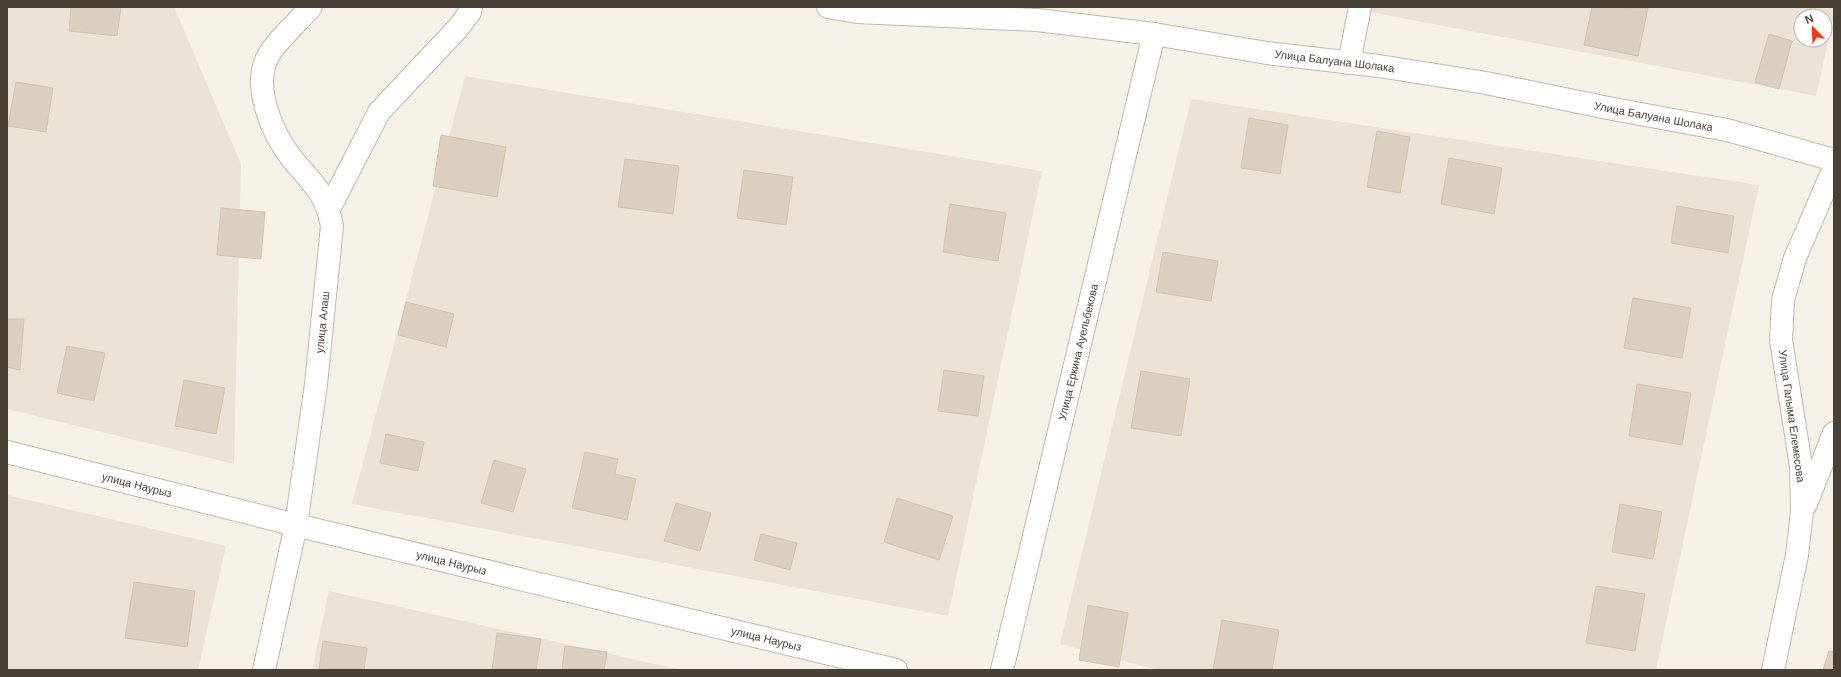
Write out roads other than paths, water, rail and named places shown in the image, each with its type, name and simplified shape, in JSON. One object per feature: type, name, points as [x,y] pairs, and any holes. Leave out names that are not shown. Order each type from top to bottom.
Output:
[{"type":"street","name":"улица Алаш","points":[[264,670],[296,525],[316,384],[332,226],[329,209],[320,191],[291,158],[275,130],[264,102],[261,74],[270,53],[311,7]]},
{"type":"street","points":[[329,209],[379,112],[458,28],[470,12],[471,7]]},
{"type":"street","name":"Улица Балуана Шолака","points":[[828,7],[857,12],[1037,20],[1154,34],[1267,54],[1349,63],[1486,83],[1727,130],[1834,160]]},
{"type":"street","points":[[1349,63],[1360,7]]},
{"type":"street","name":"Улица Еркина Ауельбекова","points":[[1002,670],[1154,34]]},
{"type":"street","name":"Улица Галыма Елемесова","points":[[1774,670],[1797,555],[1802,512],[1801,466],[1781,340],[1783,300],[1795,258],[1834,168]]},
{"type":"street","points":[[1802,512],[1834,433]]},
{"type":"street","name":"улица Наурыз","points":[[7,452],[296,525],[896,670]]},
{"type":"street","points":[[1758,670],[1783,622]]}]
